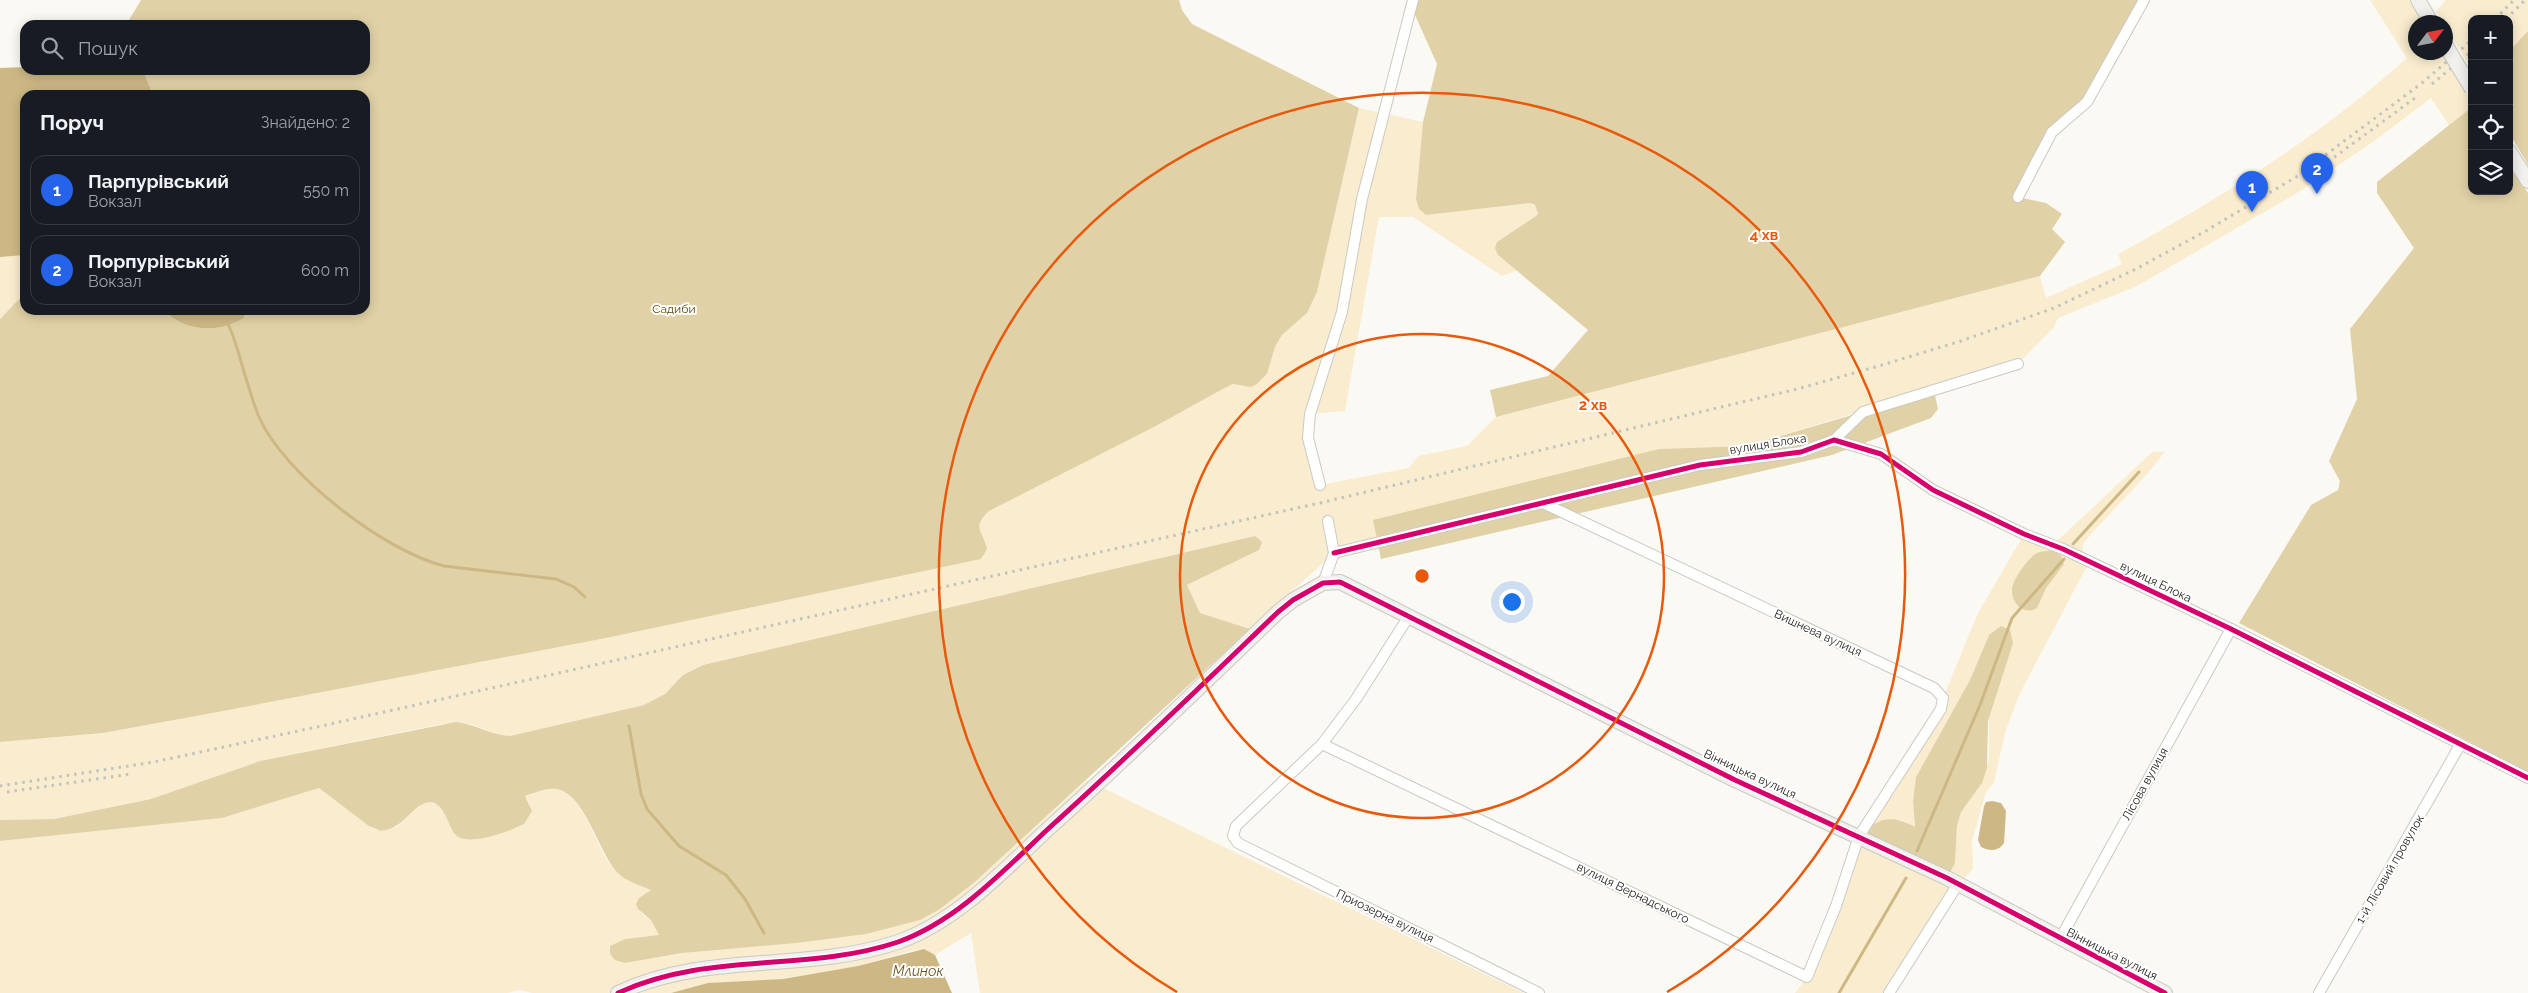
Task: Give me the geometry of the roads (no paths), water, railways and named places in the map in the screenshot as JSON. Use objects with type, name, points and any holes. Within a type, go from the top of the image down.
[{"type":"street","points":[[1320,485],[1308,438],[1310,414],[1342,312],[1362,199],[1413,0]]},
{"type":"street","points":[[2018,197],[2052,132],[2088,102],[2144,0]]},
{"type":"street","points":[[2418,0],[2427,15]]},
{"type":"street","points":[[2453,58],[2468,82]]},
{"type":"street","points":[[2513,157],[2528,181]]},
{"type":"street","points":[[1834,440],[1863,412],[2018,364]]},
{"type":"street","name":"вулиця Блока","points":[[1334,553],[1700,465],[1801,452],[1834,440],[1881,454],[1934,490],[2024,534],[2063,549],[2231,629],[2460,746],[2528,778]]},
{"type":"street","name":"Вишнева вулиця","points":[[1543,503],[1934,688],[1943,698],[1941,709],[1860,836]]},
{"type":"street","points":[[618,993],[657,978],[692,969],[811,959],[872,950],[901,941],[930,927],[990,882],[1101,781],[1278,612],[1293,600],[1323,583],[1334,553],[1328,521]]},
{"type":"street","name":"Вінницька вулиця","points":[[1323,583],[1340,582],[1735,780],[1860,836],[1958,884],[2165,993]]},
{"type":"street","points":[[1322,744],[1356,699],[1409,616]]},
{"type":"street","name":"Лісова вулиця","points":[[2060,938],[2231,629]]},
{"type":"street","name":"вулиця Вернадського","points":[[1322,744],[1807,977],[1836,906],[1860,836]]},
{"type":"street","name":"Приозерна вулиця","points":[[1322,744],[1236,826],[1234,836],[1238,843],[1539,993]]},
{"type":"street","name":"1-й Лісовий провулок","points":[[2319,993],[2460,746]]},
{"type":"street","points":[[1889,993],[1958,884]]},
{"type":"water","points":[[20,67],[20,75],[145,75],[151,90],[20,90],[20,255],[0,257],[0,68]]},
{"type":"water","points":[[169,315],[244,315],[244,318],[234,323],[213,328],[192,326]]},
{"type":"water","points":[[1986,802],[2001,803],[2006,811],[2004,843],[1994,850],[1981,847],[1978,840],[1984,806]]},
{"type":"water","name":"Млинок","points":[[924,949],[935,955],[952,993],[671,993],[708,983],[783,979],[858,966]]},
{"type":"waterway","points":[[227,323],[233,335],[259,417],[272,439],[290,462],[338,507],[393,544],[420,558],[444,566],[556,579],[574,587],[585,597]]},
{"type":"waterway","points":[[2073,544],[2139,472]]},
{"type":"waterway","points":[[1917,851],[1980,705],[2012,618],[2064,559]]},
{"type":"waterway","points":[[629,726],[641,794],[647,809],[679,846],[726,875],[745,899],[764,933]]},
{"type":"waterway","points":[[1839,993],[1906,878]]},
{"type":"railway","points":[[2499,15],[2514,0]]},
{"type":"railway","points":[[2510,15],[2525,0]]},
{"type":"railway","points":[[0,786],[154,762],[1324,502],[1801,388],[1882,365],[1961,341],[2054,308],[2136,269],[2204,232],[2296,177],[2422,83],[2468,43]]},
{"type":"railway","points":[[2432,84],[2468,54]]},
{"type":"railway","points":[[2310,175],[2415,98]]},
{"type":"railway","points":[[7,792],[131,774]]},
{"type":"place","name":"Порпурівський","points":[[2317,194]]},
{"type":"place","name":"Парпурівський","points":[[2252,212]]},
{"type":"park label","name":"Садиби","points":[[674,309]]}]
